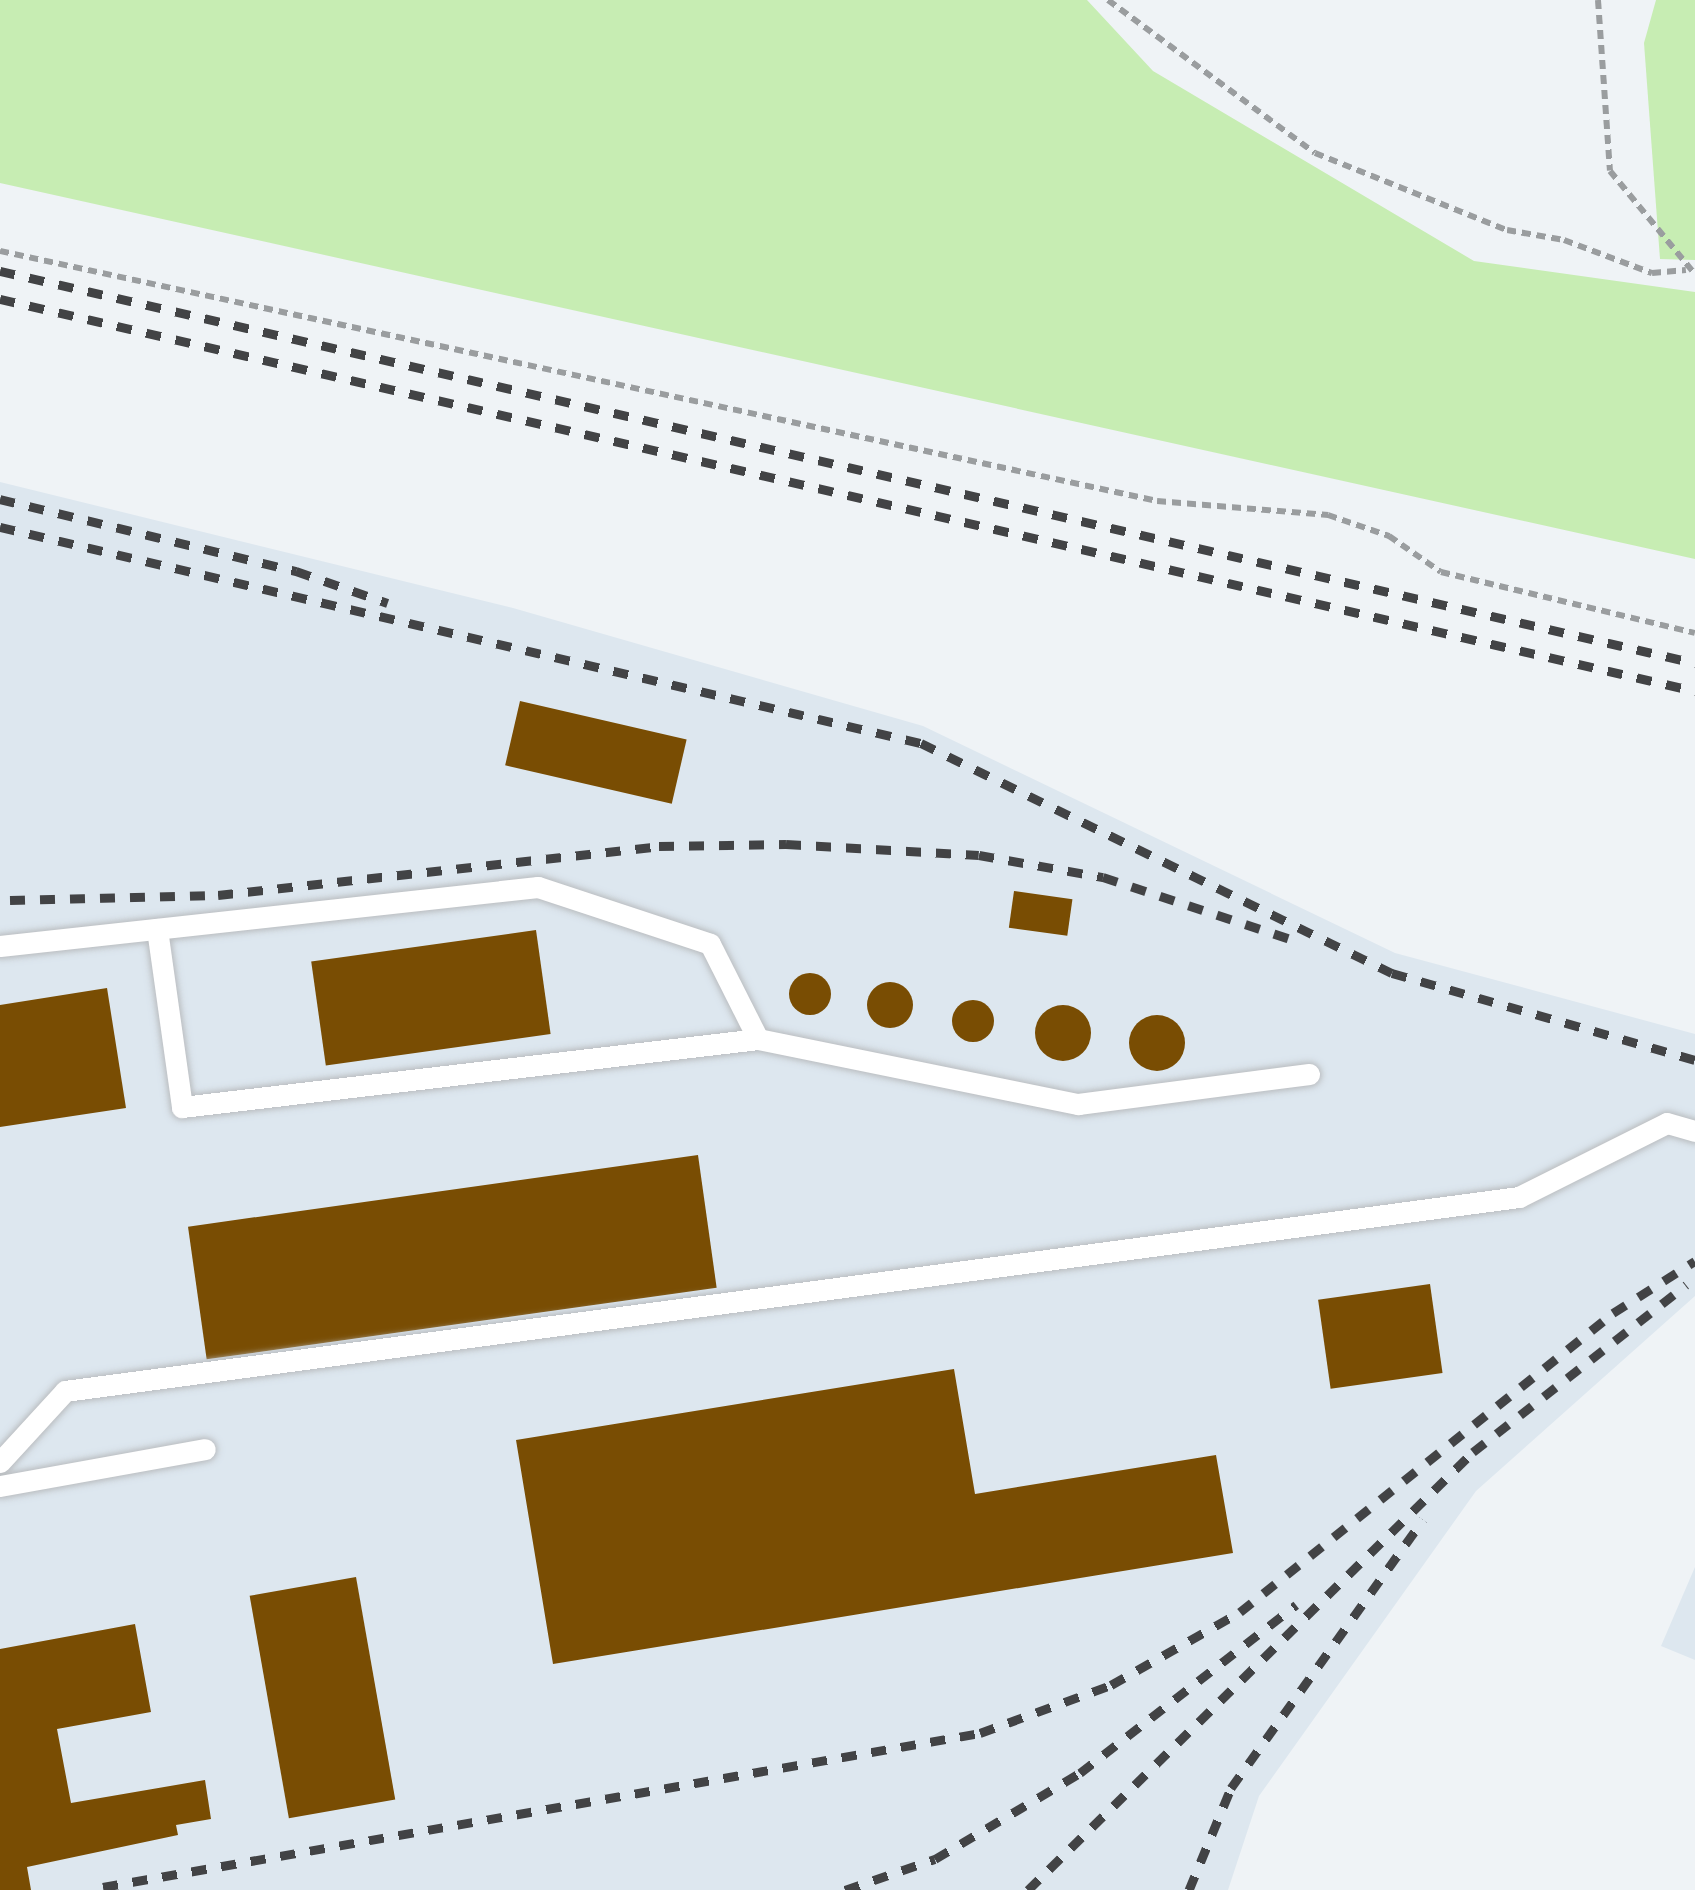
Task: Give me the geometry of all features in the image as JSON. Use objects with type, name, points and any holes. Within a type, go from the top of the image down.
[{"type":"lane","points":[[0,946],[538,887],[710,944],[758,1039]]},
{"type":"lane","points":[[157,929],[182,1107],[758,1039],[1078,1104],[1310,1074]]},
{"type":"lane","points":[[0,1462],[65,1391],[1519,1197],[1666,1123],[1695,1131]]},
{"type":"lane","points":[[0,1486],[205,1449]]},
{"type":"path","points":[[1108,0],[1315,153],[1507,230],[1564,240],[1652,273],[1686,270]]},
{"type":"path","points":[[1598,0],[1610,171],[1686,270],[1695,274]]},
{"type":"path","points":[[0,251],[1157,501],[1328,514],[1389,536],[1441,572],[1695,633]]},
{"type":"shaded area","points":[[0,482],[513,608],[923,726],[1395,953],[1695,1034],[1695,1296],[1476,1491],[1259,1796],[1228,1890],[0,1890]]},
{"type":"shaded area","points":[[1695,1567],[1695,1660],[1661,1646]]},
{"type":"green space","points":[[0,0],[1087,0],[1153,71],[1474,261],[1695,292],[1695,559],[0,183]]},
{"type":"green space","points":[[1656,0],[1695,0],[1695,260],[1660,259],[1644,43]]},
{"type":"building","points":[[520,701],[687,739],[672,804],[505,765]]},
{"type":"building","points":[[1014,891],[1072,899],[1067,936],[1009,928]]},
{"type":"building","points":[[536,930],[551,1034],[326,1066],[311,962]]},
{"type":"building","points":[[810,973],[825,979],[831,994],[825,1009],[810,1015],[795,1009],[789,994],[795,979]]},
{"type":"building","points":[[890,982],[906,989],[913,1005],[906,1021],[890,1028],[874,1021],[867,1005],[874,989]]},
{"type":"building","points":[[107,988],[126,1108],[0,1127],[0,1005]]},
{"type":"building","points":[[973,1000],[988,1006],[994,1021],[988,1036],[973,1042],[958,1036],[952,1021],[958,1006]]},
{"type":"building","points":[[1063,1005],[1083,1013],[1091,1033],[1083,1053],[1063,1061],[1043,1053],[1035,1033],[1043,1013]]},
{"type":"building","points":[[1157,1015],[1177,1023],[1185,1043],[1177,1063],[1157,1071],[1137,1063],[1129,1043],[1137,1023]]},
{"type":"building","points":[[698,1155],[717,1288],[207,1359],[188,1227]]},
{"type":"building","points":[[1430,1284],[1443,1373],[1331,1389],[1318,1300]]},
{"type":"building","points":[[954,1369],[975,1494],[1216,1455],[1233,1553],[553,1664],[516,1440]]},
{"type":"building","points":[[356,1577],[395,1800],[289,1818],[250,1596]]},
{"type":"building","points":[[135,1624],[151,1712],[57,1729],[71,1803],[205,1780],[211,1819],[176,1825],[178,1835],[27,1867],[31,1890],[0,1890],[0,1649]]},
{"type":"railway","points":[[0,271],[1695,663]]},
{"type":"railway","points":[[0,299],[1695,691]]},
{"type":"railway","points":[[0,499],[296,571],[388,603]]},
{"type":"railway","points":[[0,527],[921,743],[1392,973],[1695,1060]]},
{"type":"railway","points":[[10,900],[218,895],[659,846],[786,844],[979,855],[1103,877],[1290,939]]},
{"type":"railway","points":[[103,1887],[980,1733],[1111,1685],[1240,1612],[1613,1313],[1695,1261]]},
{"type":"railway","points":[[1028,1890],[1473,1452],[1686,1285]]},
{"type":"railway","points":[[1189,1890],[1231,1788],[1423,1520]]},
{"type":"railway","points":[[845,1890],[935,1859],[1080,1773],[1296,1605]]}]
